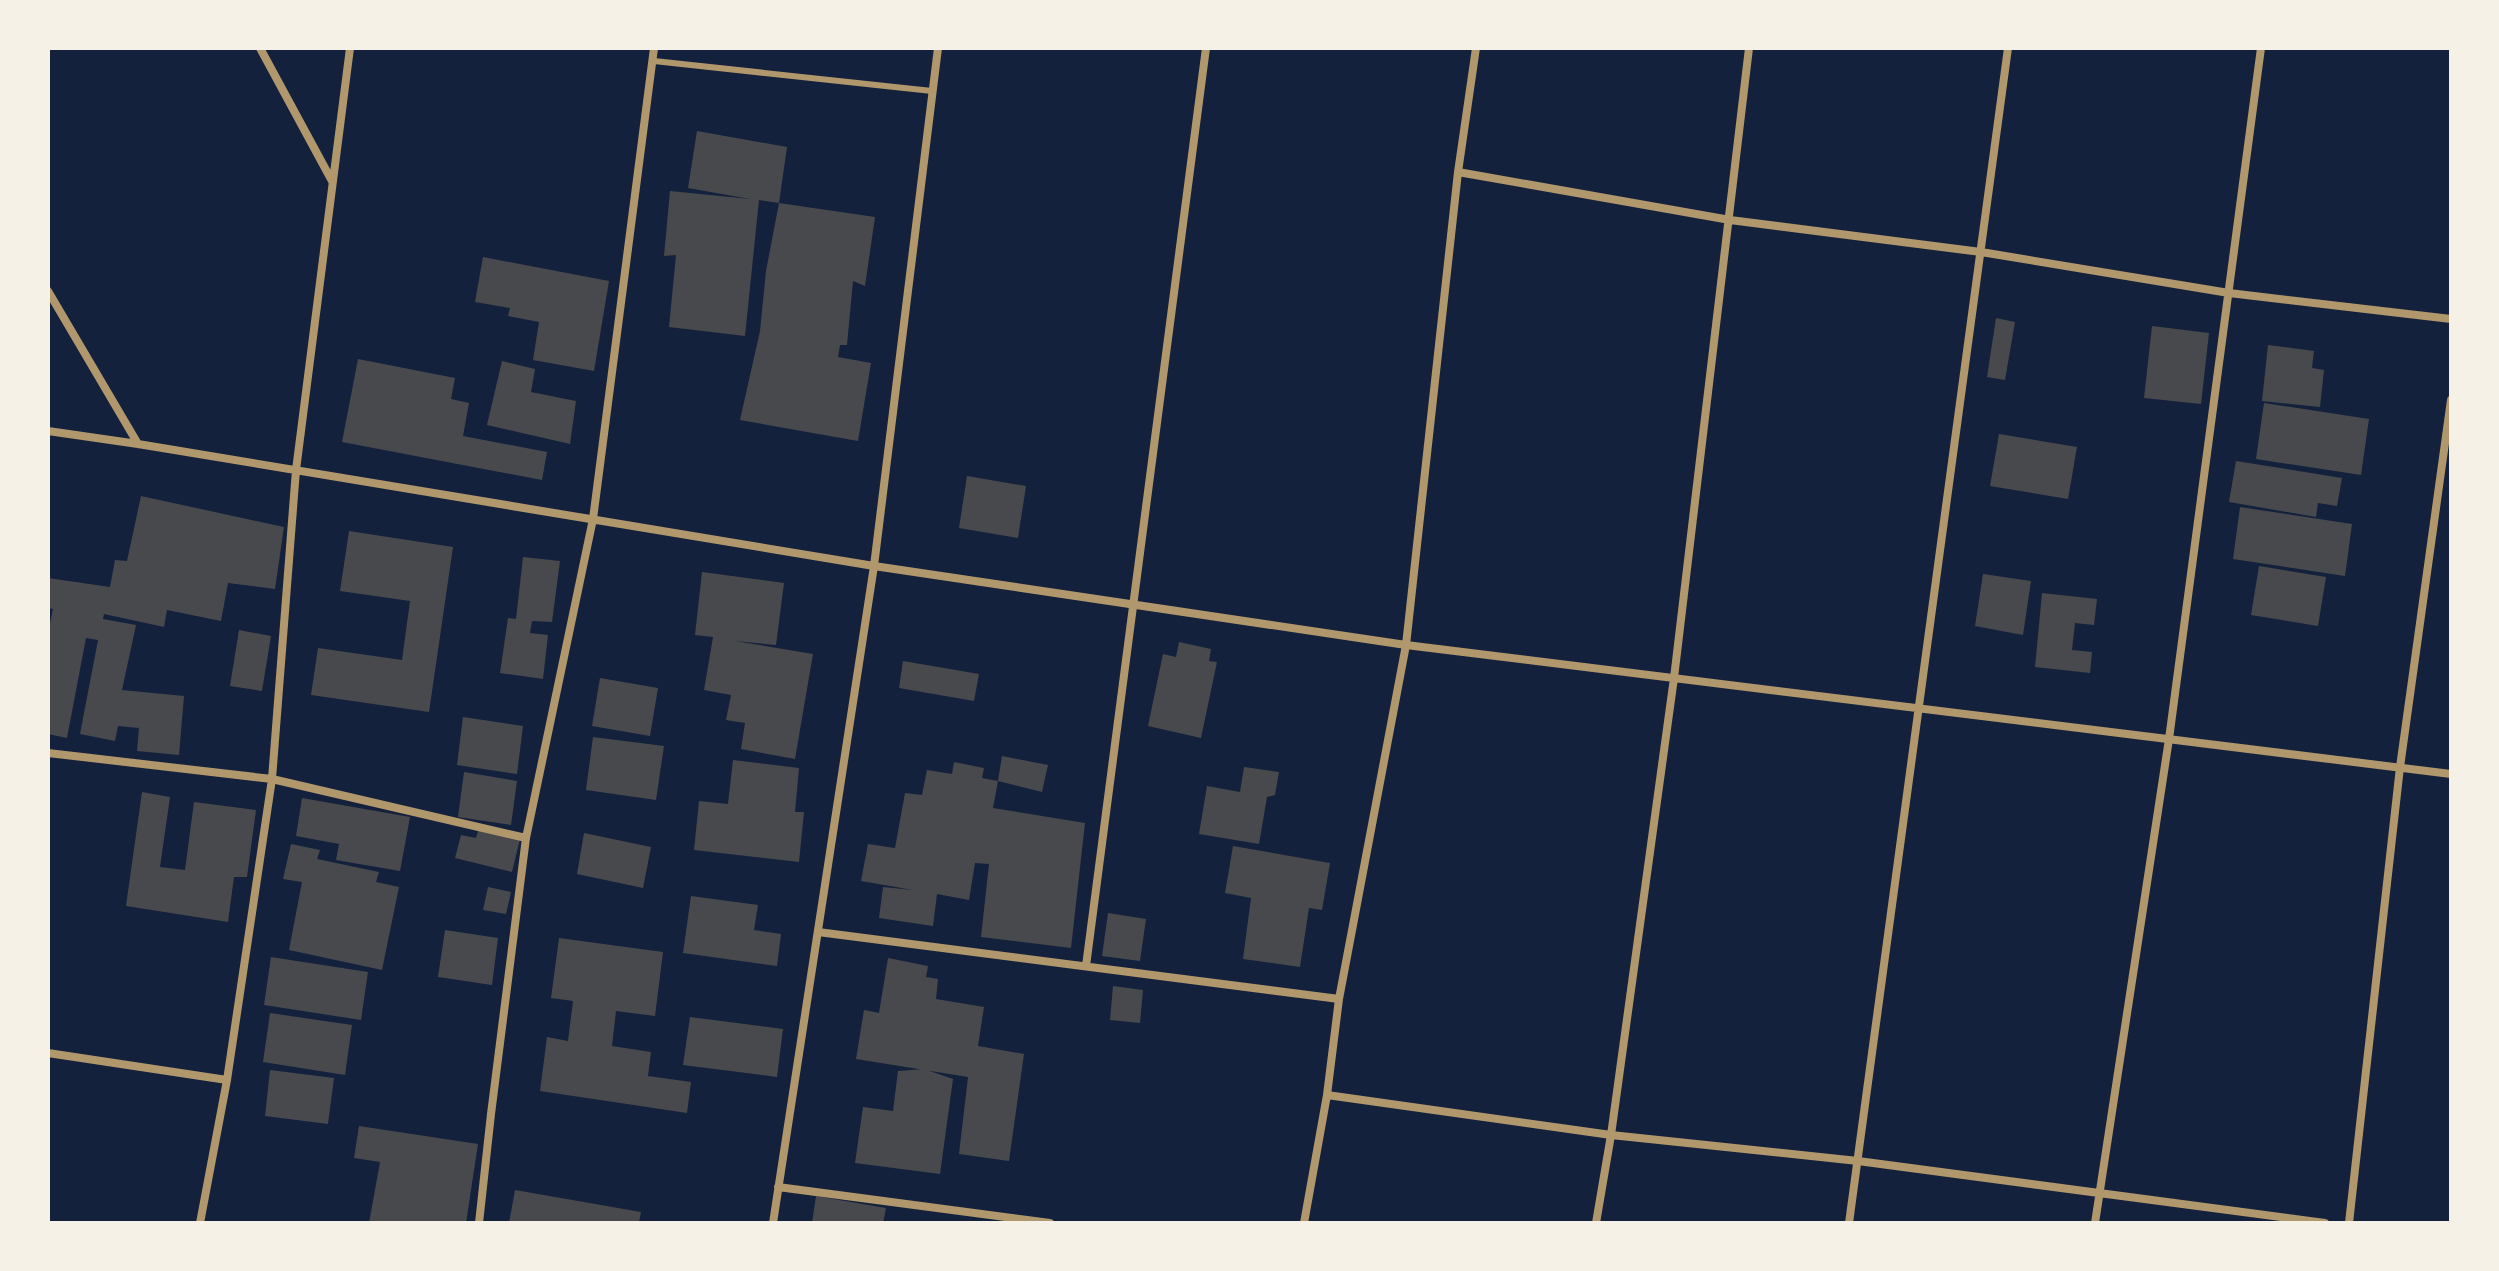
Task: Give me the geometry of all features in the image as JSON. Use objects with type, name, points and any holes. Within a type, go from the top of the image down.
[{"type":"street","points":[[260,48],[332,182]]},
{"type":"street","points":[[200,1223],[227,1080],[272,779],[296,470],[350,48]]},
{"type":"street","points":[[479,1223],[526,838],[593,519],[654,48]]},
{"type":"street","points":[[773,1223],[874,566],[938,48]]},
{"type":"street","points":[[1086,966],[1206,48]]},
{"type":"street","points":[[1304,1223],[1327,1095],[1339,999],[1406,645],[1458,172],[1476,48]]},
{"type":"street","points":[[1596,1223],[1674,678],[1749,48]]},
{"type":"street","points":[[1849,1223],[2008,48]]},
{"type":"street","points":[[2095,1223],[2169,739],[2261,48]]},
{"type":"street","points":[[1458,172],[1730,220],[1981,252],[2229,293],[2451,319]]},
{"type":"street","points":[[48,291],[138,444]]},
{"type":"street","points":[[2349,1223],[2400,767],[2451,400]]},
{"type":"street","points":[[48,431],[874,566],[1406,645],[2451,774]]},
{"type":"street","points":[[48,753],[272,779],[526,838]]},
{"type":"street","points":[[818,932],[1339,999]]},
{"type":"street","points":[[48,1053],[227,1080]]},
{"type":"street","points":[[1327,1095],[1611,1135],[1858,1161],[2325,1223]]},
{"type":"street","points":[[778,1187],[1050,1223]]},
{"type":"lane","points":[[654,61],[932,91]]},
{"type":"building","points":[[697,131],[787,147],[779,203],[759,200],[745,336],[669,327],[676,255],[664,256],[670,191],[750,199],[688,188]]},
{"type":"building","points":[[779,203],[875,217],[865,286],[853,281],[847,345],[840,345],[838,357],[871,363],[858,441],[740,420],[760,331],[766,271]]},
{"type":"building","points":[[483,257],[609,281],[594,371],[533,360],[539,322],[508,316],[510,308],[475,302]]},
{"type":"building","points":[[1996,318],[2015,322],[2005,380],[1987,377]]},
{"type":"building","points":[[2152,326],[2209,333],[2201,404],[2144,398]]},
{"type":"building","points":[[2268,345],[2314,351],[2312,368],[2324,370],[2320,407],[2262,401]]},
{"type":"building","points":[[358,359],[455,378],[451,399],[469,403],[463,436],[547,452],[542,480],[342,442]]},
{"type":"building","points":[[502,361],[535,369],[531,392],[576,401],[570,444],[487,425]]},
{"type":"building","points":[[2264,403],[2369,419],[2361,475],[2256,459]]},
{"type":"building","points":[[1999,434],[2077,447],[2068,499],[1990,486]]},
{"type":"building","points":[[2236,461],[2342,478],[2337,506],[2318,503],[2316,517],[2229,502]]},
{"type":"building","points":[[967,476],[1026,486],[1018,538],[959,528]]},
{"type":"building","points":[[141,496],[284,527],[275,589],[228,583],[221,621],[167,610],[164,627],[104,614],[103,619],[136,625],[122,690],[184,696],[179,755],[137,751],[139,728],[118,726],[115,741],[80,734],[98,640],[86,638],[67,738],[48,734],[48,633],[53,609],[48,608],[48,578],[110,587],[115,560],[127,561]]},
{"type":"building","points":[[2240,507],[2352,524],[2345,576],[2233,559]]},
{"type":"building","points":[[349,531],[453,547],[429,712],[311,695],[318,648],[402,660],[410,601],[340,591]]},
{"type":"building","points":[[523,557],[560,561],[552,622],[532,621],[530,633],[548,635],[543,679],[500,673],[508,618],[516,619]]},
{"type":"building","points":[[2259,566],[2326,577],[2318,626],[2251,615]]},
{"type":"building","points":[[702,572],[784,583],[776,645],[735,641],[813,654],[795,759],[741,749],[745,723],[726,720],[731,695],[704,690],[713,637],[695,635]]},
{"type":"building","points":[[1983,574],[2031,581],[2023,635],[1975,626]]},
{"type":"building","points":[[2042,593],[2097,599],[2094,625],[2075,623],[2072,650],[2092,652],[2090,673],[2035,667]]},
{"type":"building","points":[[239,630],[271,636],[262,691],[230,686]]},
{"type":"building","points":[[1179,642],[1211,649],[1209,661],[1217,662],[1201,738],[1148,726],[1163,654],[1176,657]]},
{"type":"building","points":[[903,661],[979,674],[974,701],[899,688]]},
{"type":"building","points":[[600,678],[658,688],[650,736],[592,726]]},
{"type":"building","points":[[463,717],[523,726],[517,774],[457,765]]},
{"type":"building","points":[[593,737],[664,746],[656,800],[586,790]]},
{"type":"building","points":[[1002,756],[1048,765],[1042,792],[998,781]]},
{"type":"building","points":[[733,760],[799,768],[795,812],[804,812],[799,862],[694,850],[699,801],[728,804]]},
{"type":"building","points":[[954,762],[984,768],[982,778],[998,781],[993,808],[1085,823],[1071,948],[981,937],[989,864],[975,863],[969,900],[937,894],[933,926],[879,918],[883,887],[913,890],[861,881],[868,844],[895,848],[905,793],[922,795],[927,770],[952,774]]},
{"type":"building","points":[[1244,767],[1279,772],[1275,795],[1267,797],[1259,844],[1199,834],[1207,786],[1240,792]]},
{"type":"building","points":[[464,772],[517,781],[511,825],[458,817]]},
{"type":"building","points":[[142,792],[170,797],[160,867],[185,870],[194,802],[256,810],[247,877],[234,877],[228,922],[126,906]]},
{"type":"building","points":[[302,798],[410,817],[400,871],[336,860],[339,844],[296,836]]},
{"type":"building","points":[[479,828],[520,839],[512,872],[455,858],[461,835],[476,838]]},
{"type":"building","points":[[584,833],[651,847],[643,888],[577,874]]},
{"type":"building","points":[[291,844],[320,850],[317,859],[379,872],[376,882],[399,887],[382,970],[289,950],[302,882],[283,879]]},
{"type":"building","points":[[1233,846],[1330,863],[1322,910],[1309,908],[1300,967],[1243,959],[1251,898],[1225,893]]},
{"type":"building","points":[[488,887],[511,892],[506,914],[483,910]]},
{"type":"building","points":[[691,896],[758,905],[754,930],[781,934],[777,966],[683,953]]},
{"type":"building","points":[[1108,913],[1146,919],[1140,961],[1102,956]]},
{"type":"building","points":[[445,930],[498,938],[492,985],[438,977]]},
{"type":"building","points":[[559,938],[663,952],[655,1016],[616,1011],[612,1046],[651,1052],[648,1076],[691,1082],[687,1113],[540,1091],[547,1037],[568,1041],[573,1001],[551,998]]},
{"type":"building","points":[[271,957],[368,972],[361,1020],[264,1005]]},
{"type":"building","points":[[888,958],[928,966],[926,977],[938,979],[936,999],[984,1007],[978,1046],[1024,1054],[1009,1161],[959,1154],[968,1077],[856,1059],[864,1010],[879,1013]]},
{"type":"building","points":[[1113,986],[1143,990],[1140,1023],[1110,1020]]},
{"type":"building","points":[[270,1013],[352,1025],[345,1075],[263,1062]]},
{"type":"building","points":[[690,1017],[783,1029],[777,1077],[683,1065]]},
{"type":"building","points":[[924,1069],[953,1079],[940,1174],[855,1163],[863,1107],[893,1111],[898,1071]]},
{"type":"building","points":[[270,1070],[334,1078],[328,1124],[265,1116]]},
{"type":"building","points":[[359,1126],[478,1144],[466,1223],[369,1223],[380,1162],[354,1158]]},
{"type":"building","points":[[515,1190],[641,1212],[639,1223],[509,1223]]},
{"type":"building","points":[[816,1196],[886,1208],[883,1223],[812,1223]]}]
